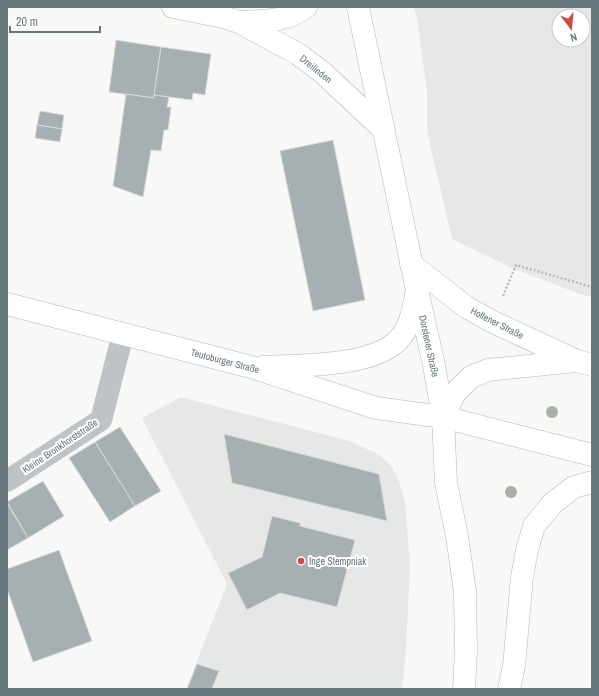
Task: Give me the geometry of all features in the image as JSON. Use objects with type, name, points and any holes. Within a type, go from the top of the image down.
[{"type":"main road","name":"Dreilinden","points":[[173,7],[224,17],[239,22],[309,62],[322,72],[384,130]]},
{"type":"main road","name":"Dreilinden","points":[[239,22],[288,17],[306,7]]},
{"type":"main road","name":"Dorstener Straße","points":[[358,7],[411,264],[434,365],[443,417],[446,483],[457,536],[465,592],[466,651],[464,689]]},
{"type":"main road","name":"Holtener Straße","points":[[411,264],[466,307],[493,322],[585,363]]},
{"type":"main road","points":[[251,367],[341,362],[372,356],[398,342],[410,322],[417,290]]},
{"type":"main road","name":"Teutoburger Straße","points":[[7,304],[251,367],[376,408],[443,417]]},
{"type":"main road","points":[[585,363],[488,370],[471,377],[455,393],[443,417],[592,454]]},
{"type":"main road","points":[[509,689],[514,666],[522,577],[527,550],[534,526],[553,503],[574,487],[592,482]]},
{"type":"street","name":"Kleine Bronkhorststraße","points":[[7,481],[101,420],[123,334]]},
{"type":"path","points":[[493,322],[516,265],[592,287]]},
{"type":"shaded area","points":[[414,7],[592,7],[592,297],[580,294],[510,267],[452,239],[427,131],[427,92]]},
{"type":"shaded area","points":[[181,397],[349,441],[378,454],[392,467],[399,481],[405,502],[410,565],[406,650],[402,689],[186,689],[227,584],[142,418]]},
{"type":"building","points":[[116,40],[161,47],[154,98],[109,92]]},
{"type":"building","points":[[161,47],[211,54],[205,95],[193,93],[192,100],[154,95]]},
{"type":"building","points":[[126,94],[154,98],[154,95],[169,97],[167,107],[171,107],[168,130],[164,130],[161,151],[151,150],[143,197],[113,186]]},
{"type":"building","points":[[40,111],[64,115],[62,129],[37,125]]},
{"type":"building","points":[[37,125],[62,129],[60,142],[35,138]]},
{"type":"building","points":[[333,140],[365,300],[313,311],[280,151]]},
{"type":"building","points":[[120,427],[161,491],[135,506],[95,442]]},
{"type":"building","points":[[224,434],[379,474],[387,521],[232,483]]},
{"type":"building","points":[[95,442],[135,506],[110,522],[69,458]]},
{"type":"building","points":[[43,481],[64,516],[28,538],[7,502]]},
{"type":"building","points":[[7,503],[28,538],[7,550]]},
{"type":"building","name":"Inge Stempniak","points":[[272,516],[300,523],[300,526],[355,540],[337,607],[280,593],[247,610],[228,573],[262,557]]},
{"type":"building","points":[[59,550],[92,641],[33,662],[7,589],[7,569]]},
{"type":"building","points":[[197,664],[219,671],[212,689],[187,689]]},
{"type":"place","name":"Inge Stempniak","points":[[301,561]]}]
